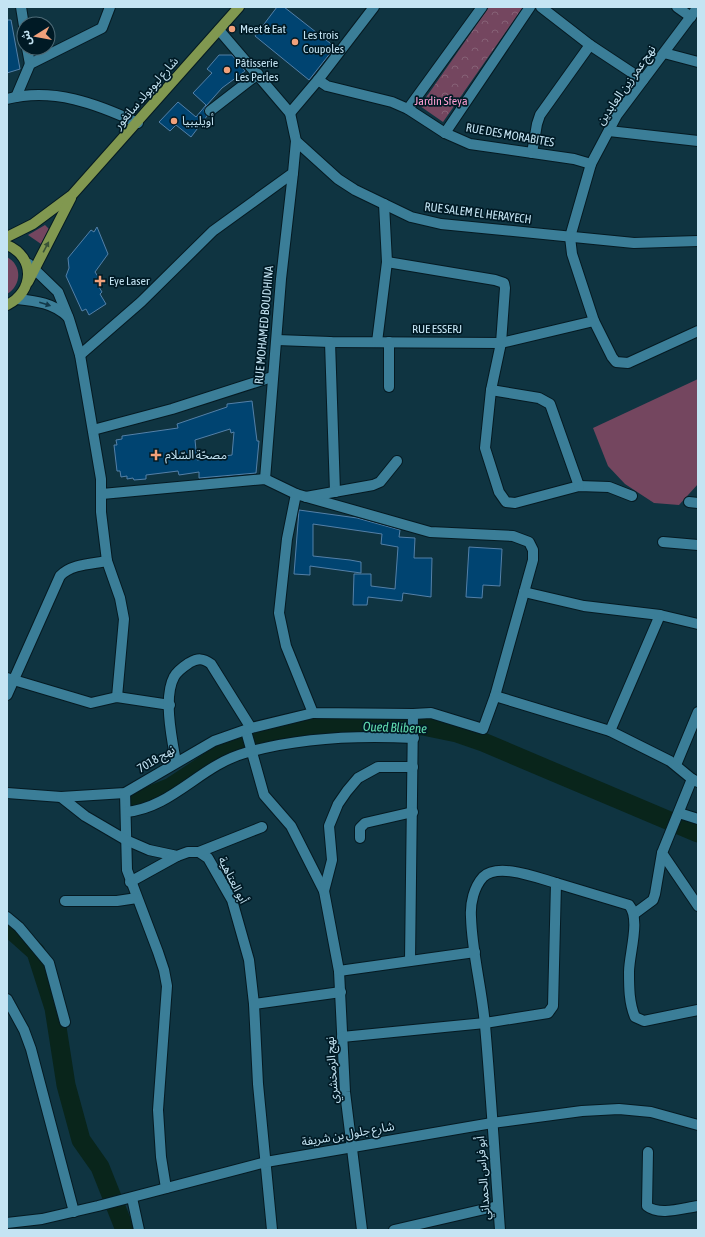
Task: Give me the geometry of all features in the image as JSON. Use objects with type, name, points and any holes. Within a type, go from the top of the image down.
[{"type":"main road","name":"شارع ليوبولد سانغور","points":[[7,238],[33,224],[72,195],[138,123],[239,7]]},
{"type":"main road","name":"شارع ليوبولد سانغور","points":[[11,303],[24,290],[72,195]]},
{"type":"main road","points":[[7,238],[23,258],[28,273],[28,282]]},
{"type":"street","points":[[12,98],[30,64],[102,28],[110,7]]},
{"type":"street","points":[[290,113],[318,80],[374,7]]},
{"type":"street","points":[[408,109],[482,7]]},
{"type":"street","points":[[445,133],[530,7]]},
{"type":"street","points":[[541,7],[590,45],[643,80]]},
{"type":"street","points":[[677,7],[691,17]]},
{"type":"street","name":"نهج عمر زين العابدين","points":[[698,7],[617,115],[591,164],[570,237],[572,254],[594,321],[616,362],[628,363],[698,331]]},
{"type":"street","points":[[219,30],[290,113],[296,141]]},
{"type":"street","points":[[532,152],[536,124],[540,115],[590,45]]},
{"type":"street","points":[[664,53],[698,62]]},
{"type":"street","points":[[28,56],[30,64]]},
{"type":"street","points":[[210,111],[258,74]]},
{"type":"street","name":"RUE DES MORABITES","points":[[318,80],[327,86],[392,102],[408,109],[445,133],[470,144],[532,152],[574,159],[591,164]]},
{"type":"street","points":[[12,98],[56,96],[78,99],[109,109],[138,123]]},
{"type":"street","points":[[609,131],[698,141]]},
{"type":"street","name":"RUE MOHAMED BOUDHINA","points":[[265,480],[272,377],[277,340],[283,258],[296,141]]},
{"type":"street","name":"RUE SALEM EL HERAYECH","points":[[296,141],[338,179],[355,190],[411,217],[427,221],[634,243],[696,242]]},
{"type":"street","points":[[80,355],[142,302],[213,231],[293,173]]},
{"type":"street","points":[[377,342],[387,262],[384,204]]},
{"type":"street","points":[[696,242],[698,252]]},
{"type":"street","points":[[23,258],[58,292],[69,319],[80,355],[102,494],[101,512],[108,561],[120,598],[124,619],[117,697]]},
{"type":"street","points":[[387,262],[500,281],[504,283],[505,288],[501,343],[491,390],[485,448],[502,498],[506,502],[516,503],[579,486],[609,488],[632,496]]},
{"type":"street","points":[[11,303],[47,304],[60,309],[69,319]]},
{"type":"street","name":"RUE ESSERJ","points":[[277,340],[330,342],[501,343],[594,321]]},
{"type":"street","points":[[330,342],[335,492]]},
{"type":"street","points":[[389,342],[389,387]]},
{"type":"street","points":[[93,430],[172,409],[272,377]]},
{"type":"street","points":[[491,390],[539,398],[550,404],[579,486]]},
{"type":"street","points":[[300,496],[335,492],[373,485],[380,482],[397,462]]},
{"type":"street","points":[[102,494],[265,480],[300,496],[430,532],[512,536],[522,538],[529,542],[533,550],[533,560],[495,696],[610,731],[676,765],[695,780],[662,853],[656,894],[653,900],[634,914]]},
{"type":"street","points":[[300,496],[287,539],[279,613],[286,646],[313,713]]},
{"type":"street","points":[[663,542],[698,545]]},
{"type":"street","points":[[7,695],[10,679],[60,576],[65,570],[73,567],[108,561]]},
{"type":"street","points":[[524,592],[584,606],[660,615],[698,624]]},
{"type":"street","points":[[610,731],[660,615]]},
{"type":"street","points":[[176,762],[170,705],[170,690],[173,677],[181,668],[196,659],[206,660],[211,664],[248,731],[251,750],[264,795],[290,826],[324,890],[339,970],[475,952]]},
{"type":"street","points":[[10,679],[92,703],[117,697],[170,705]]},
{"type":"street","name":"نهج 7018","points":[[7,793],[61,797],[125,793],[214,741],[313,713],[413,715],[431,713],[482,729],[495,696]]},
{"type":"street","points":[[676,765],[698,712]]},
{"type":"street","points":[[410,961],[414,734],[413,715]]},
{"type":"street","points":[[126,812],[137,811],[169,798],[211,769],[251,750],[298,741],[367,735],[414,734]]},
{"type":"street","points":[[324,890],[332,860],[329,826],[338,804],[347,791],[358,778],[378,767],[413,767]]},
{"type":"street","points":[[125,793],[127,870],[130,882],[160,958],[167,986],[158,1110],[160,1143],[166,1188]]},
{"type":"street","points":[[61,797],[85,816],[126,840],[149,850],[177,856]]},
{"type":"street","points":[[360,838],[360,828],[365,823],[413,812]]},
{"type":"street","points":[[678,816],[698,819]]},
{"type":"street","points":[[130,882],[177,856],[188,852],[199,852],[262,827]]},
{"type":"street","name":"أبو العتاهية","points":[[199,852],[208,858],[232,900],[249,960],[254,1004],[258,1084],[272,1230]]},
{"type":"street","points":[[662,853],[698,906]]},
{"type":"street","name":"أبو فراس الحمداني","points":[[500,1230],[485,1023],[471,916],[472,903],[474,893],[484,876],[494,871],[508,871],[556,883]]},
{"type":"street","points":[[342,1037],[485,1023],[548,1014],[551,1010],[553,1000],[556,883],[629,906],[634,914],[629,971],[631,1007],[635,1017],[644,1021],[698,1010]]},
{"type":"street","points":[[64,901],[116,901],[136,898]]},
{"type":"street","points":[[7,917],[19,927],[50,963],[65,1022]]},
{"type":"street","name":"نهج الزمخشري","points":[[339,970],[345,1092],[362,1230]]},
{"type":"street","points":[[254,1004],[341,992]]},
{"type":"street","points":[[7,999],[24,1030],[31,1049],[74,1212]]},
{"type":"street","name":"شارع جلول بن شريفة","points":[[7,1223],[42,1219],[74,1212],[266,1162],[492,1123],[608,1109],[651,1112],[698,1125]]},
{"type":"street","points":[[648,1152],[647,1206],[652,1210],[660,1211],[698,1206]]},
{"type":"street","points":[[128,1199],[139,1230]]},
{"type":"street","points":[[394,1230],[498,1206]]},
{"type":"green space","name":"Jardin Sfeya","points":[[489,7],[523,7],[443,122],[420,106]]},
{"type":"green space","points":[[45,225],[49,229],[41,244],[28,235]]},
{"type":"green space","points":[[7,257],[12,261],[18,270],[18,280],[12,290],[7,294]]},
{"type":"green space","points":[[698,379],[698,484],[679,505],[654,503],[625,484],[608,466],[593,428]]},
{"type":"building","name":"Les trois Coupoles","points":[[277,7],[284,7],[335,47],[309,80],[255,36]]},
{"type":"building","points":[[7,20],[11,20],[16,47],[16,56],[18,56],[20,69],[7,73]]},
{"type":"building","points":[[219,55],[232,55],[245,71],[222,88],[206,106],[204,111],[207,116],[191,137],[176,125],[170,131],[159,122],[178,102],[196,117],[206,105],[193,93],[212,73],[207,69]]},
{"type":"building","points":[[97,227],[108,254],[95,272],[103,284],[99,287],[102,292],[100,294],[106,304],[89,315],[86,309],[82,311],[66,276],[69,268],[68,258],[91,230],[94,232]]},
{"type":"building","points":[[252,401],[257,441],[259,441],[256,473],[199,478],[199,472],[179,475],[178,471],[146,475],[146,479],[134,480],[133,478],[127,479],[127,476],[121,477],[120,471],[117,471],[114,445],[117,445],[116,440],[122,439],[122,436],[178,428],[177,424],[227,407],[227,404]],"holes":[[[230,429],[231,433],[234,432],[232,455],[197,460],[195,440]]]},
{"type":"building","points":[[299,510],[357,518],[400,530],[399,537],[415,538],[414,558],[432,558],[431,597],[403,593],[402,601],[368,597],[367,605],[353,605],[354,574],[371,574],[371,586],[395,589],[398,547],[381,544],[382,534],[313,524],[313,556],[361,562],[361,573],[310,566],[310,575],[294,574]]},
{"type":"building","points":[[469,547],[502,549],[500,586],[483,585],[482,598],[466,597]]},
{"type":"waterway","name":"Oued Blibene","points":[[136,801],[171,787],[219,755],[294,730],[325,726],[423,726],[457,733],[483,742],[698,833]]},
{"type":"waterway","points":[[7,926],[36,952],[54,1008],[66,1085],[81,1140],[100,1167],[125,1230]]},
{"type":"place","name":"Meet & Eat","points":[[232,29]]},
{"type":"place","name":"Les trois Coupoles","points":[[295,42]]},
{"type":"place","name":"Pâtisserie Les Perles","points":[[227,70]]},
{"type":"place","name":"أويليبيا","points":[[174,121]]},
{"type":"place","name":"Eye Laser","points":[[100,281]]},
{"type":"place","name":"مصحّة السّلام","points":[[156,455]]}]
